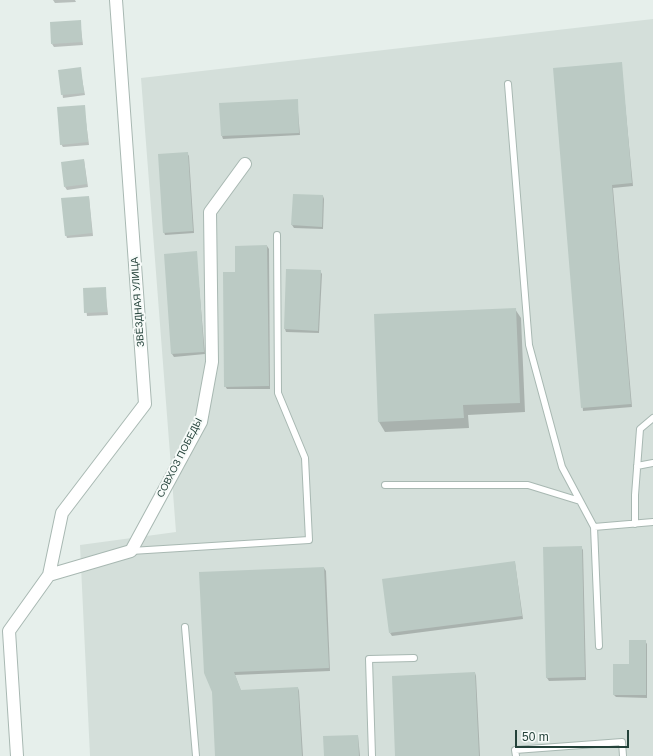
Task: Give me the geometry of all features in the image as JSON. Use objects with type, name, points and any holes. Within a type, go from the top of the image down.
[{"type":"street","name":"ЗВЁЗДНАЯ УЛИЦА","points":[[48,575],[62,513],[145,404],[116,0]]},
{"type":"street","name":"СОВХОЗ ПОБЕДЫ","points":[[131,551],[201,422],[212,362],[210,212],[245,164]]},
{"type":"street","points":[[17,756],[9,630],[48,575],[131,551]]},
{"type":"lane","points":[[508,84],[528,345],[562,467],[594,527],[600,646]]},
{"type":"lane","points":[[131,551],[309,540],[305,458],[278,393],[277,235]]},
{"type":"lane","points":[[635,524],[640,429],[653,418]]},
{"type":"lane","points":[[637,466],[653,463]]},
{"type":"lane","points":[[385,485],[528,485],[580,501]]},
{"type":"lane","points":[[594,527],[653,522]]},
{"type":"lane","points":[[185,627],[196,756]]},
{"type":"lane","points":[[372,756],[369,660],[414,658]]},
{"type":"lane","points":[[516,756],[515,750],[622,742],[623,756]]},
{"type":"shaded area","points":[[653,19],[653,756],[90,756],[80,545],[176,532],[141,78]]},
{"type":"building","points":[[81,20],[82,42],[51,44],[50,22]]},
{"type":"building","points":[[622,62],[632,183],[612,185],[631,404],[581,408],[553,68]]},
{"type":"building","points":[[81,67],[84,93],[61,95],[58,70]]},
{"type":"building","points":[[298,99],[299,133],[221,136],[219,103]]},
{"type":"building","points":[[85,105],[88,142],[60,145],[57,107]]},
{"type":"building","points":[[188,152],[193,231],[163,233],[158,154]]},
{"type":"building","points":[[84,159],[87,184],[64,187],[61,162]]},
{"type":"building","points":[[293,194],[323,195],[322,227],[291,225]]},
{"type":"building","points":[[89,196],[92,233],[65,236],[61,198]]},
{"type":"building","points":[[267,245],[269,386],[224,387],[223,272],[235,272],[235,246]]},
{"type":"building","points":[[197,251],[204,352],[171,354],[164,254]]},
{"type":"building","points":[[286,269],[321,270],[318,331],[284,329]]},
{"type":"building","points":[[106,287],[107,312],[84,313],[83,288]]},
{"type":"building","points":[[516,308],[520,403],[463,405],[464,418],[378,422],[374,314]]},
{"type":"building","points":[[582,546],[585,677],[546,678],[543,547]]},
{"type":"building","points":[[515,561],[522,616],[389,633],[382,579]]},
{"type":"building","points":[[324,567],[329,668],[234,672],[241,690],[298,687],[302,756],[215,756],[212,692],[204,673],[199,572]]},
{"type":"building","points":[[629,640],[646,640],[646,695],[613,695],[613,664],[629,664]]},
{"type":"building","points":[[475,672],[479,756],[395,756],[392,676]]},
{"type":"building","points":[[358,735],[359,756],[324,756],[323,736]]}]
